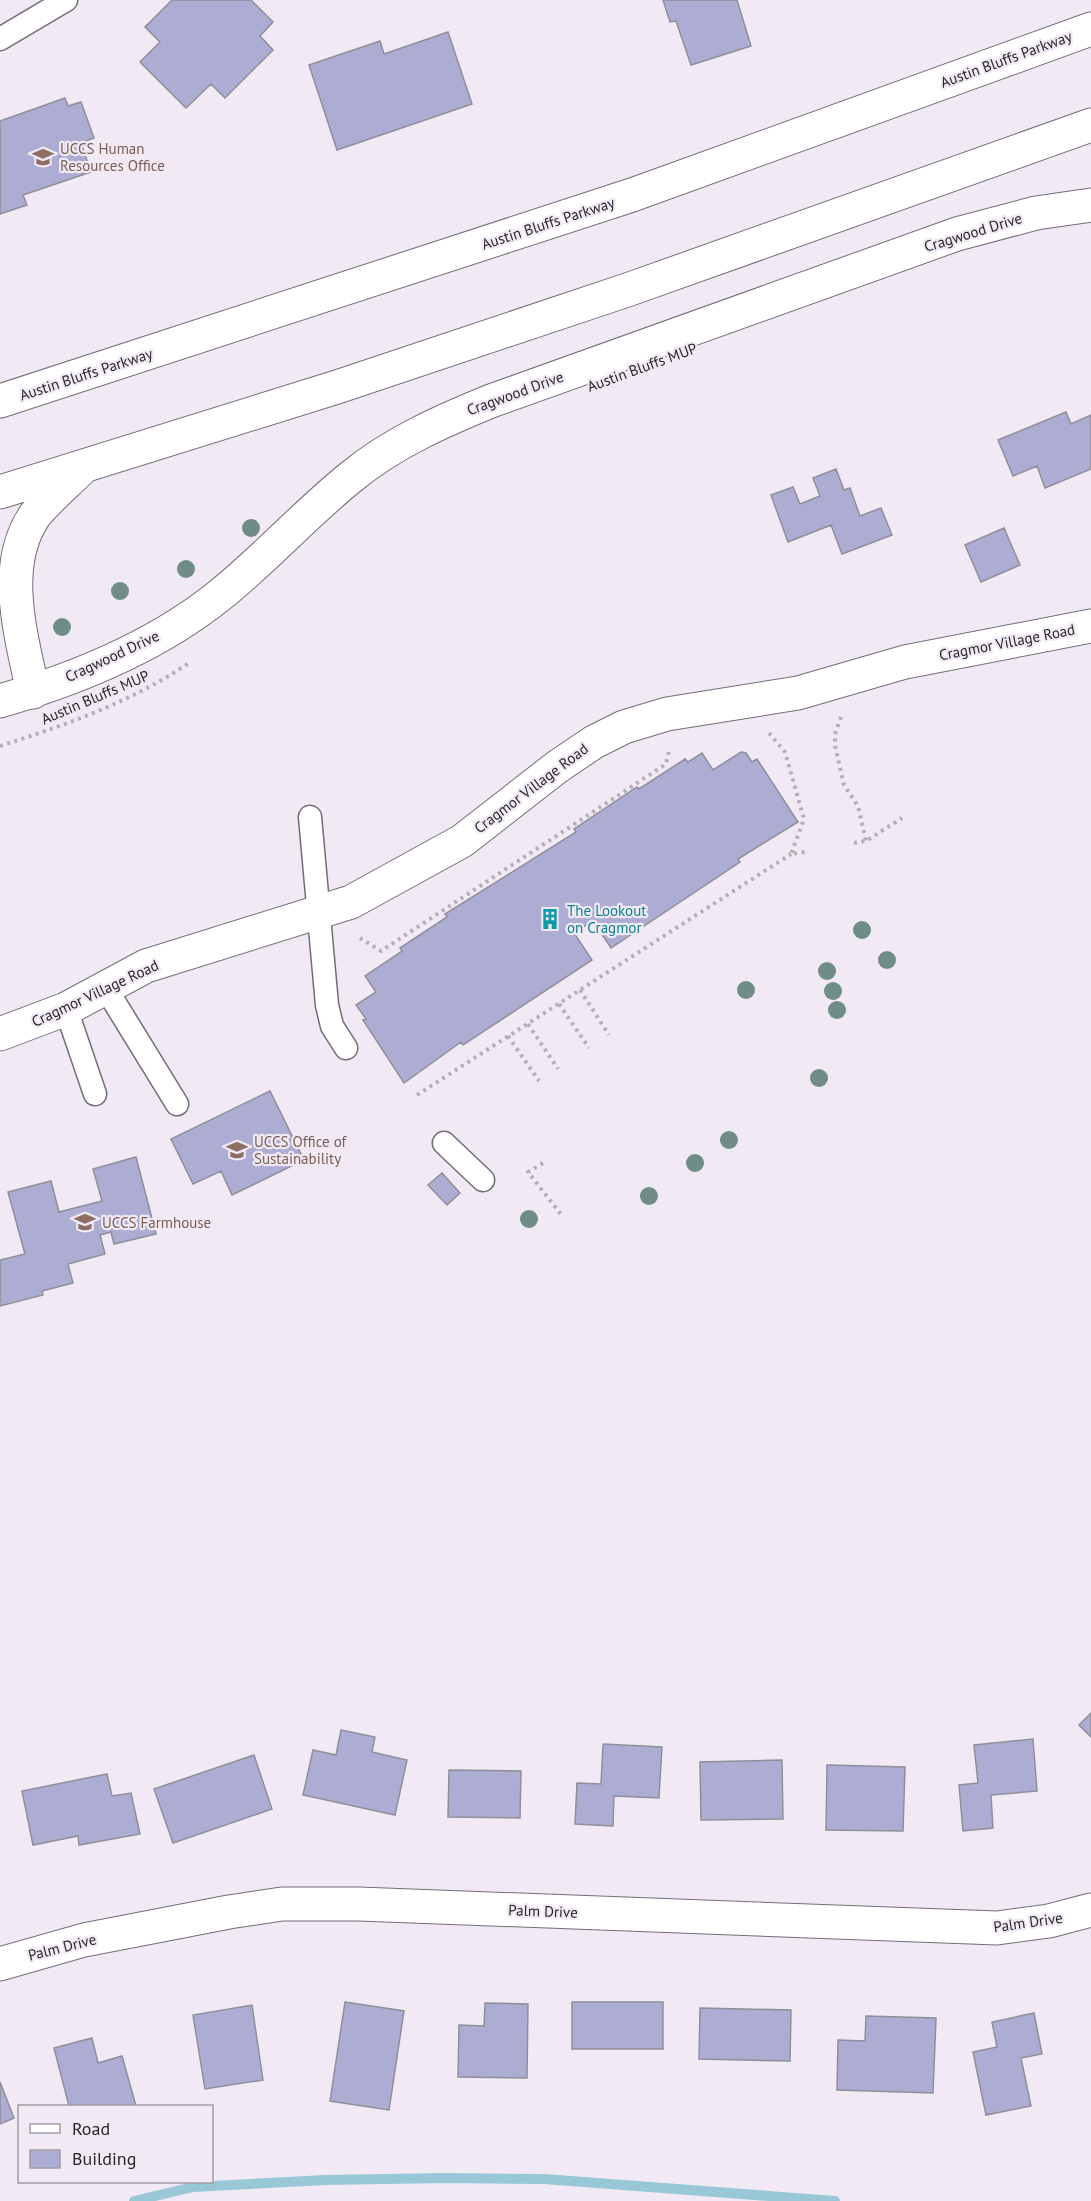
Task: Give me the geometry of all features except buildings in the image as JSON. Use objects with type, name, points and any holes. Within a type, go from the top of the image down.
[{"type":"street","name":"Austin Bluffs Parkway","points":[[0,402],[632,195],[1091,28]]},
{"type":"street","points":[[0,492],[337,387],[630,289],[1091,125]]},
{"type":"street","name":"Cragwood Drive","points":[[0,701],[33,692],[118,657],[189,617],[219,596],[352,476],[396,446],[441,422],[502,397],[957,234],[1036,213],[1091,205]]},
{"type":"street","points":[[33,692],[12,590],[13,559],[19,540],[35,515],[85,465]]},
{"type":"street","points":[[0,620],[33,692]]},
{"type":"street","name":"Cragmor Village Road","points":[[0,1034],[66,1009],[146,966],[351,902],[462,841],[557,767],[594,742],[624,727],[667,714],[798,693],[905,662],[1091,626]]},
{"type":"street","name":"Palm Drive","points":[[0,1964],[94,1938],[282,1904],[370,1904],[997,1928],[1049,1922],[1091,1910]]},
{"type":"lane","points":[[0,39],[66,0]]},
{"type":"lane","points":[[310,818],[327,1005],[332,1026],[346,1048]]},
{"type":"lane","points":[[105,987],[177,1104]]},
{"type":"lane","points":[[66,1009],[95,1094]]},
{"type":"lane","points":[[444,1143],[483,1180]]},
{"type":"path","name":"Austin Bluffs MUP","points":[[0,746],[118,704],[154,686],[193,660]]},
{"type":"path","points":[[844,713],[835,734],[835,746],[844,785],[858,806],[866,841]]},
{"type":"path","points":[[766,730],[785,752],[804,819],[791,854]]},
{"type":"path","points":[[357,935],[381,951],[666,764],[670,744]]},
{"type":"path","points":[[854,843],[866,841],[902,818]]},
{"type":"path","points":[[417,1095],[791,854],[805,852]]},
{"type":"path","points":[[580,990],[609,1035]]},
{"type":"path","points":[[559,1004],[589,1048]]},
{"type":"path","points":[[528,1024],[558,1068]]},
{"type":"path","points":[[508,1036],[539,1081]]},
{"type":"path","points":[[543,1162],[528,1172],[563,1217]]},
{"type":"waterway","points":[[134,2201],[193,2187],[325,2180],[446,2178],[544,2179],[835,2201]]},
{"type":"place","name":"UCCS Human Resources Office","points":[[43,157]]},
{"type":"place","name":"The Lookout on Cragmor","points":[[550,919]]},
{"type":"place","name":"UCCS Office of Sustainability","points":[[237,1150]]},
{"type":"place","name":"UCCS Farmhouse","points":[[85,1222]]}]
